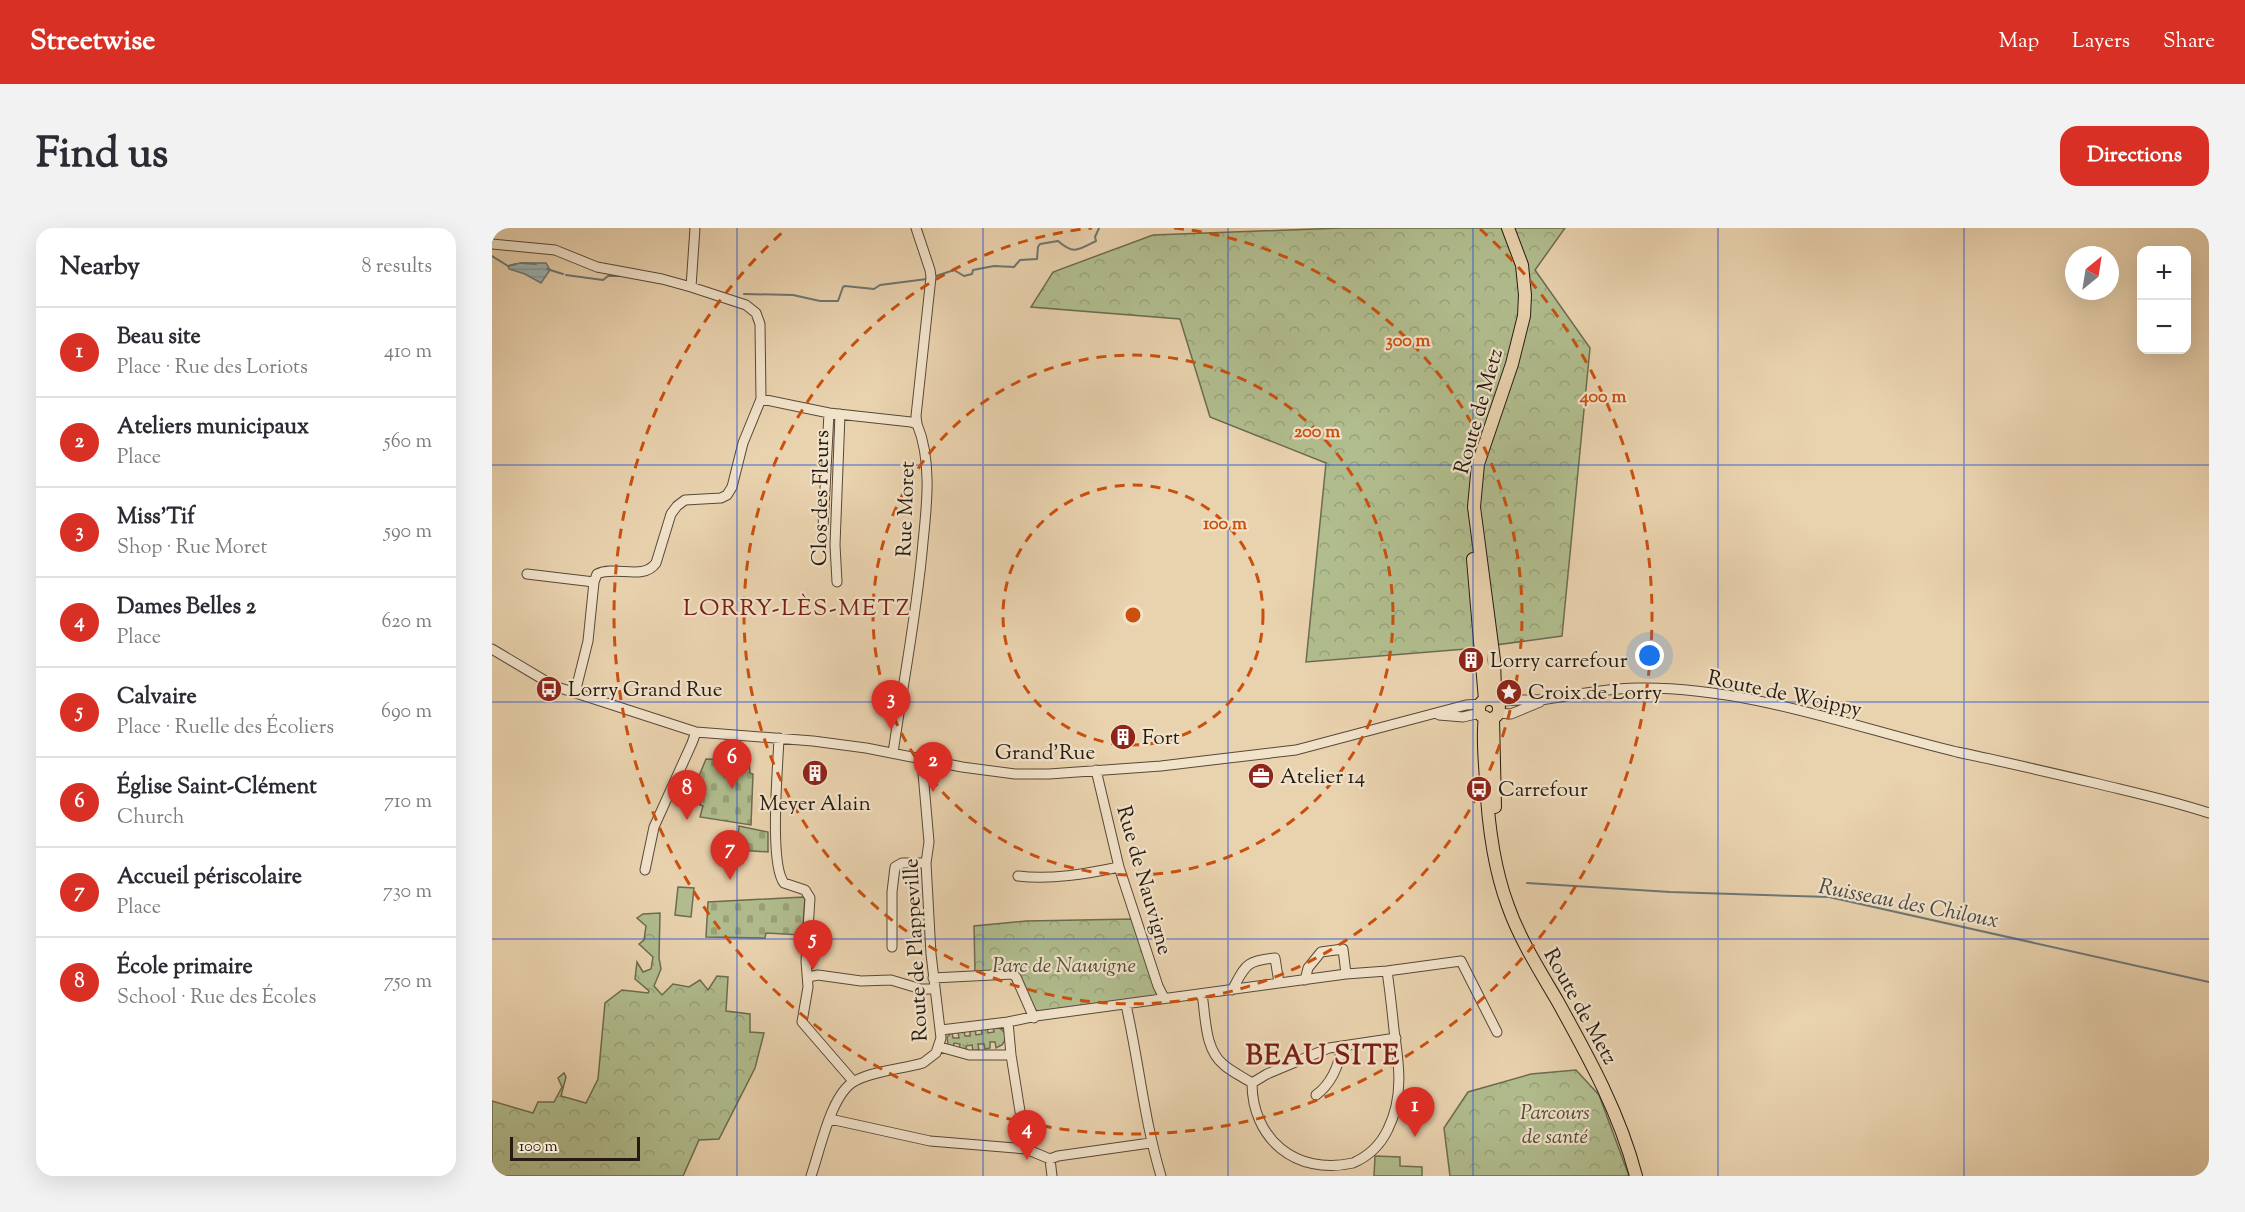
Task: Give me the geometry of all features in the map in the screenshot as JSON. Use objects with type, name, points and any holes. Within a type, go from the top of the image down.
[{"type":"main road","name":"Route de Metz","points":[[1508,228],[1522,265],[1525,295],[1524,316],[1512,364],[1478,464],[1474,507],[1494,660],[1494,692],[1489,708],[1495,853],[1507,905],[1521,938],[1606,1094],[1636,1176]]},
{"type":"street","points":[[691,287],[695,228]]},
{"type":"street","name":"Rue Moret","points":[[893,753],[916,614],[926,510],[926,460],[916,416],[931,278],[918,228]]},
{"type":"street","points":[[492,244],[555,250],[597,267],[691,287],[746,304],[756,313],[760,324],[761,399],[743,443],[738,472],[727,495],[721,498],[685,500],[677,506],[671,514],[656,562],[651,569],[643,572],[603,571],[597,574],[594,582],[588,641],[574,693]]},
{"type":"street","points":[[761,399],[835,413],[917,424]]},
{"type":"street","points":[[823,527],[835,413]]},
{"type":"street","name":"Clos des Fleurs","points":[[835,413],[837,582]]},
{"type":"street","points":[[527,574],[594,582]]},
{"type":"street","name":"Grand'Rue","points":[[492,649],[539,679],[574,693],[691,731],[843,744],[995,773],[1015,774],[1161,766],[1296,750],[1466,705],[1489,708]]},
{"type":"street","name":"Route de Woippy","points":[[1489,708],[1511,700],[1545,700],[1589,692],[1637,688],[1681,690],[1735,697],[2145,795],[2209,813]]},
{"type":"street","name":"Route de Woippy","points":[[1489,708],[1512,714],[1545,700]]},
{"type":"street","name":"Grand'Rue","points":[[1434,714],[1463,717],[1489,708]]},
{"type":"street","points":[[645,870],[654,827],[693,743],[691,731]]},
{"type":"street","points":[[779,738],[778,873],[784,883],[805,890],[810,898],[806,961],[808,977],[802,1022],[853,1081],[840,1094],[811,1176]]},
{"type":"street","name":"Route de Plappeville","points":[[853,1081],[923,1064],[931,1059],[940,1047],[941,1030],[933,978],[926,863],[930,842],[923,773],[926,760]]},
{"type":"street","name":"Rue de Nauvigne","points":[[1096,770],[1119,867],[1164,999]]},
{"type":"street","points":[[892,947],[892,892],[896,867],[902,863],[926,863]]},
{"type":"street","points":[[1018,876],[1034,878],[1093,873],[1119,867]]},
{"type":"street","points":[[1305,980],[1308,968],[1321,952],[1342,949],[1346,974]]},
{"type":"street","points":[[1232,990],[1246,967],[1254,960],[1275,958],[1279,983]]},
{"type":"street","points":[[941,1030],[1346,974],[1461,961],[1497,1032]]},
{"type":"street","points":[[1252,1083],[1252,1097],[1258,1121],[1274,1146],[1296,1163],[1324,1170],[1360,1160],[1370,1153],[1389,1128],[1398,1093],[1400,1069],[1387,971]]},
{"type":"street","points":[[933,978],[1012,974],[1016,977],[1034,1018]]},
{"type":"street","points":[[808,977],[818,975],[861,981],[891,980],[921,989],[935,989]]},
{"type":"street","points":[[1202,994],[1213,1052],[1224,1065],[1252,1083]]},
{"type":"street","points":[[1126,1005],[1150,1143],[1161,1176]]},
{"type":"street","points":[[1008,1022],[1026,1149]]},
{"type":"street","points":[[1252,1083],[1267,1074],[1329,1048],[1396,1038]]},
{"type":"street","points":[[1317,1095],[1324,1089],[1340,1062],[1342,1046]]},
{"type":"street","points":[[940,1047],[969,1055],[1011,1055]]},
{"type":"street","points":[[830,1119],[930,1141],[1026,1149],[1050,1159],[1150,1143]]},
{"type":"street","points":[[1050,1159],[1052,1176]]},
{"type":"green space","points":[[1342,228],[1565,228],[1535,270],[1590,348],[1562,636],[1466,649],[1306,662],[1326,463],[1210,417],[1180,319],[1031,307],[1053,272],[1153,235]]},
{"type":"green space","points":[[706,759],[749,761],[750,773],[753,774],[751,825],[700,817],[703,806],[700,805],[701,801],[693,799],[695,795],[692,793]]},
{"type":"green space","points":[[739,826],[768,832],[768,852],[737,850]]},
{"type":"green space","points":[[678,887],[694,888],[691,917],[675,915]]},
{"type":"green space","points":[[803,897],[805,899],[802,935],[766,933],[765,938],[706,937],[708,902]]},
{"type":"green space","points":[[660,913],[659,958],[661,969],[654,986],[662,995],[673,984],[689,987],[700,980],[708,990],[717,976],[728,977],[726,1011],[750,1014],[750,1032],[764,1033],[755,1068],[719,1139],[699,1140],[683,1176],[492,1176],[492,1101],[533,1113],[538,1102],[554,1102],[562,1087],[558,1078],[564,1073],[566,1077],[561,1096],[586,1103],[598,1079],[605,1003],[622,990],[648,993],[649,991],[635,979],[637,962],[643,972],[651,969],[653,957],[639,944],[644,940],[646,926],[637,918],[643,914]]},
{"type":"green space","name":"Parc de Nauvigne","points":[[1134,919],[1159,993],[1156,997],[1039,1012],[1027,999],[1018,968],[975,973],[974,926],[1026,921]]},
{"type":"green space","points":[[987,1027],[988,1033],[994,1032],[993,1027],[1003,1030],[1005,1038],[1002,1045],[996,1048],[995,1042],[990,1042],[990,1048],[985,1049],[984,1044],[978,1044],[979,1050],[973,1051],[972,1045],[966,1046],[967,1052],[959,1050],[960,1044],[954,1043],[953,1049],[948,1045],[947,1037],[952,1032],[953,1038],[959,1038],[958,1032],[964,1031],[965,1036],[970,1036],[970,1030],[975,1029],[976,1035],[982,1034],[981,1028]]},
{"type":"green space","name":"Parcours de santé","points":[[1576,1070],[1599,1095],[1629,1176],[1450,1176],[1444,1128],[1468,1092],[1531,1074]]},
{"type":"green space","points":[[1375,1156],[1400,1157],[1400,1166],[1422,1167],[1422,1176],[1374,1176]]},
{"type":"water","points":[[520,263],[546,263],[550,270],[541,283],[525,274],[509,269],[508,266]]},
{"type":"waterway","points":[[936,276],[954,270],[964,276],[972,274],[973,270],[994,266],[1014,267],[1020,260],[1037,259],[1040,244],[1058,241],[1072,250],[1080,249],[1096,241],[1095,237],[1099,228]]},
{"type":"waterway","points":[[492,256],[508,266],[516,264]]},
{"type":"waterway","points":[[521,263],[536,264]]},
{"type":"waterway","points":[[547,269],[563,274]]},
{"type":"waterway","points":[[566,275],[603,280],[608,276],[623,276]]},
{"type":"waterway","points":[[744,294],[793,295],[820,301],[838,301],[845,286],[874,289],[880,285],[927,279]]},
{"type":"waterway","name":"Ruisseau des Chiloux","points":[[1527,883],[1670,892],[1829,897],[2209,982]]},
{"type":"place","name":"Lorry carrefour","points":[[1471,660]]},
{"type":"place","name":"Lorry Grand Rue","points":[[549,689]]},
{"type":"place","name":"Croix de Lorry","points":[[1509,692]]},
{"type":"place","name":"Miss'Tif","points":[[891,730]]},
{"type":"place","name":"Fort","points":[[1123,737]]},
{"type":"place","name":"Meyer Alain","points":[[815,773]]},
{"type":"place","name":"Atelier 14","points":[[1261,776]]},
{"type":"place","name":"Église Saint-Clément","points":[[732,789]]},
{"type":"place","name":"Carrefour","points":[[1479,789]]},
{"type":"place","name":"Ateliers municipaux","points":[[933,792]]},
{"type":"place","name":"École primaire","points":[[687,820]]},
{"type":"place","name":"Accueil périscolaire","points":[[730,880]]},
{"type":"place","name":"Calvaire","points":[[813,970]]},
{"type":"place","name":"Beau site","points":[[1415,1137]]},
{"type":"place","name":"Dames Belles 2","points":[[1027,1160]]},
{"type":"district","name":"LORRY-LÈS-METZ","points":[[797,607]]},
{"type":"district","name":"BEAU SITE","points":[[1323,1055]]}]
